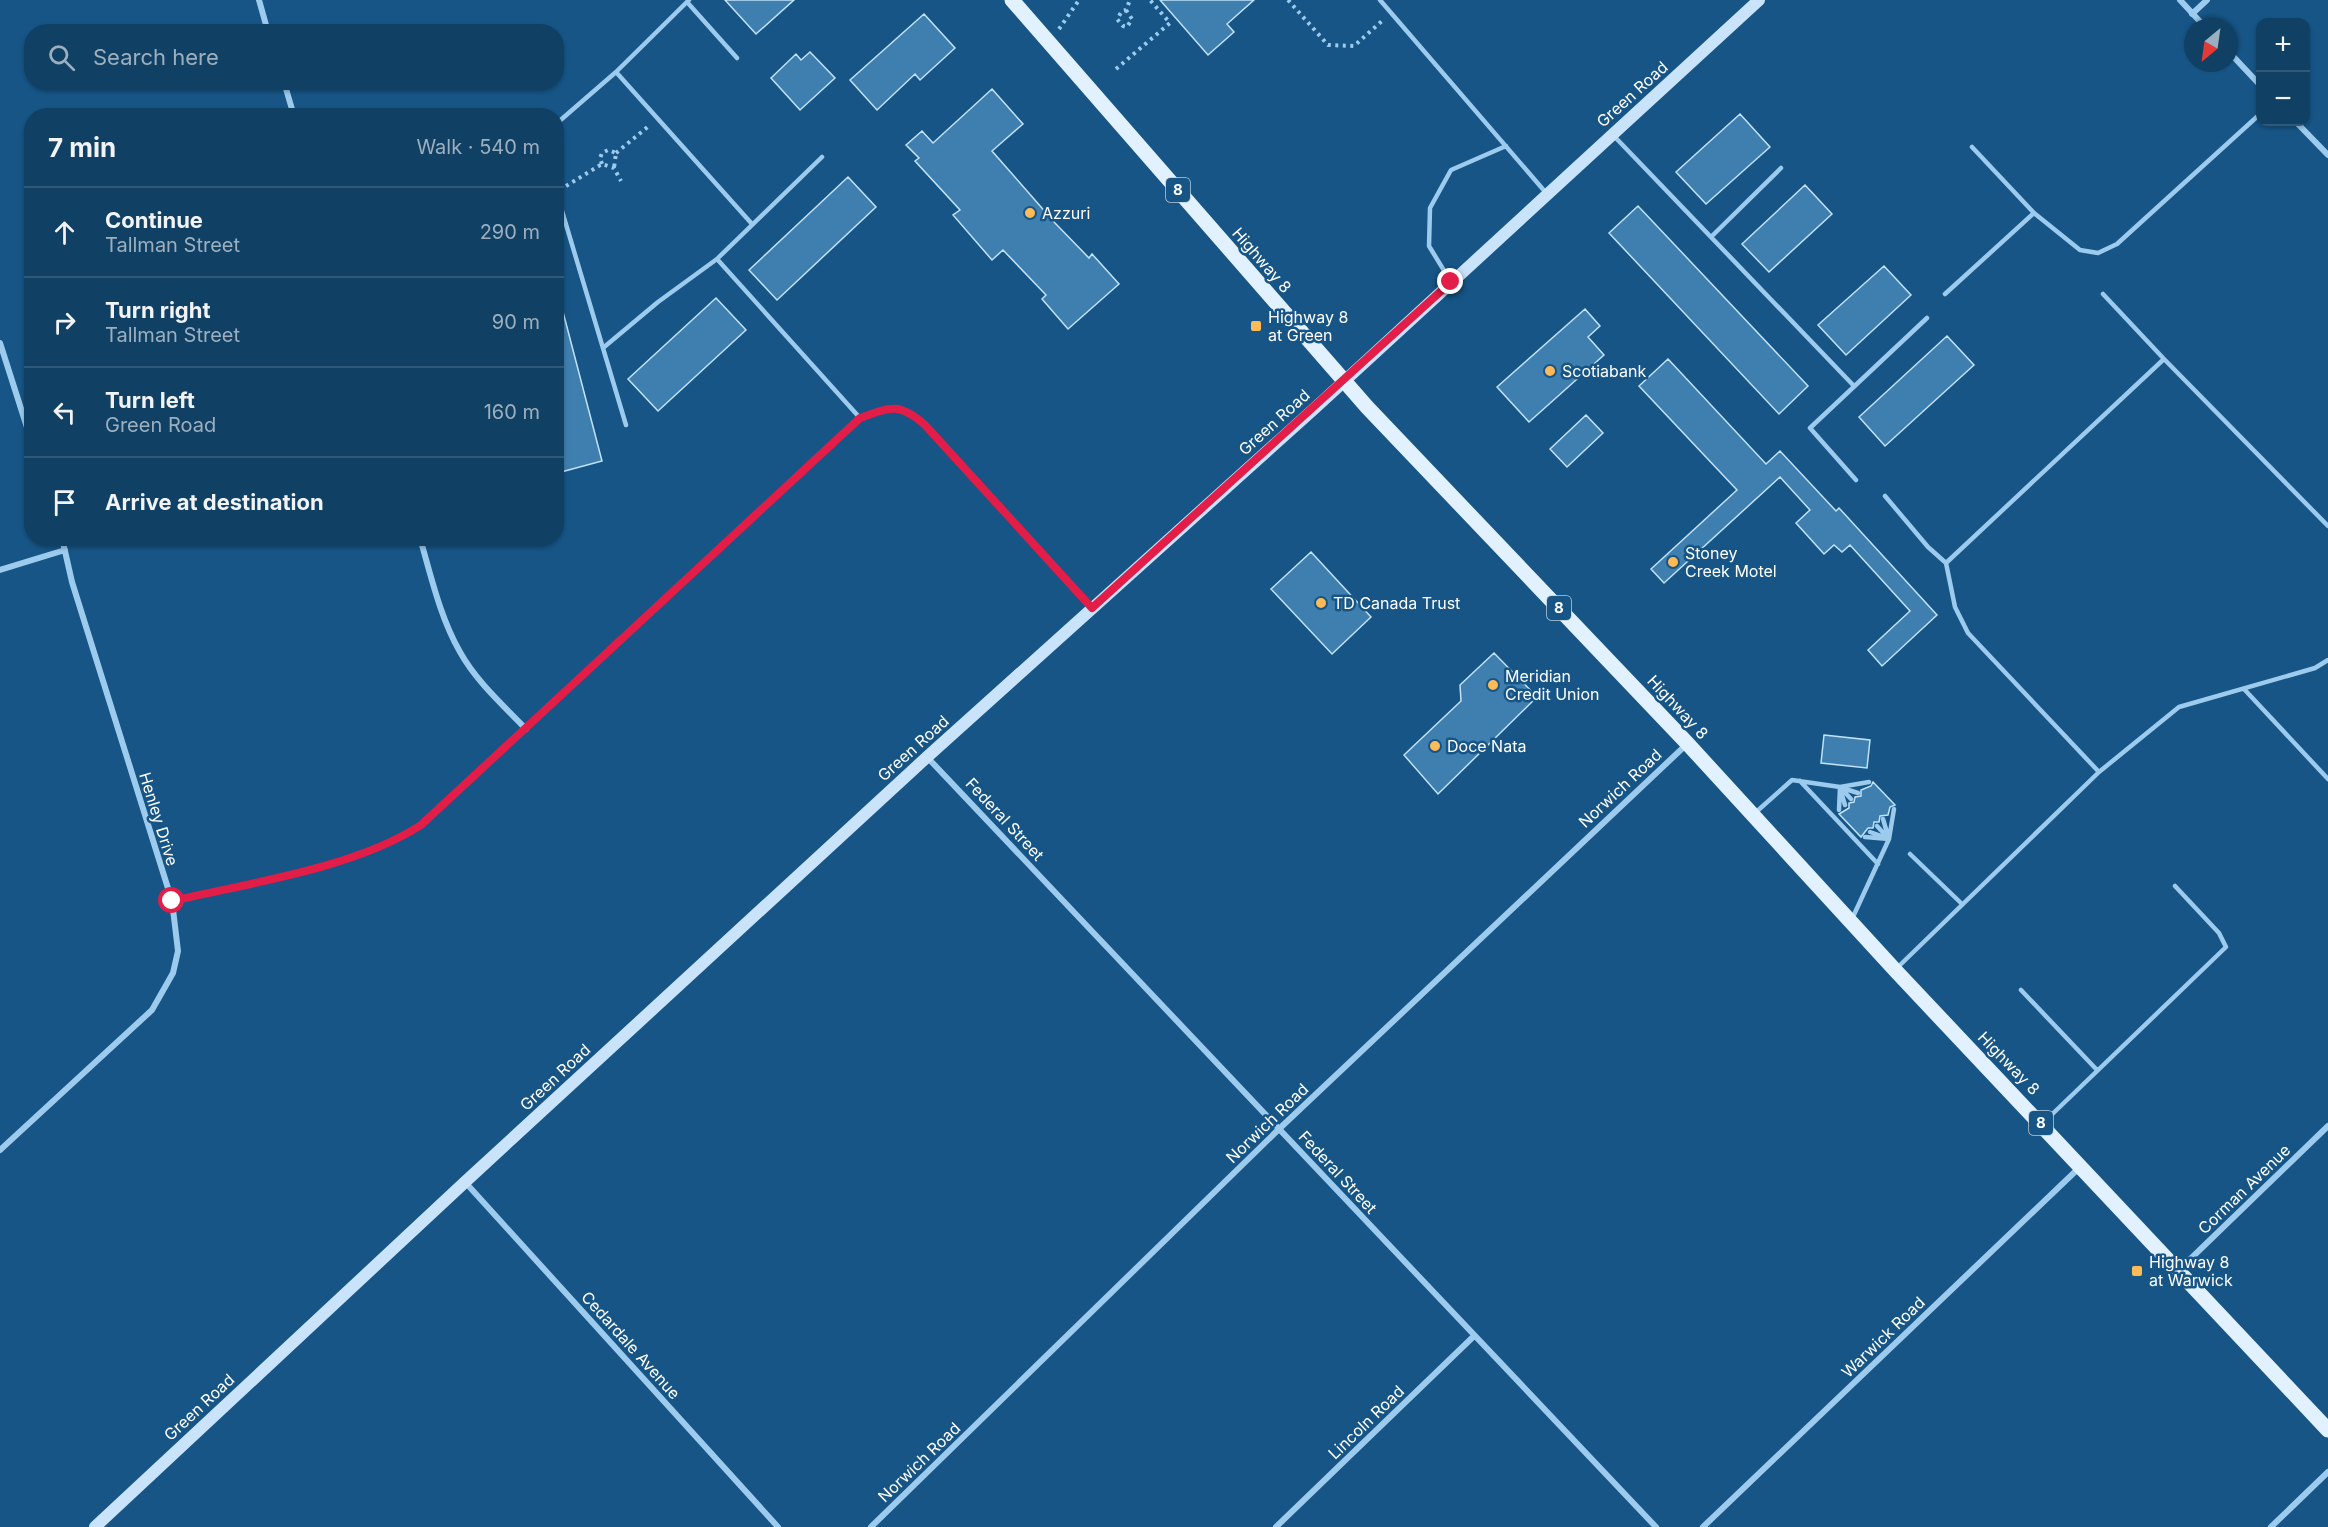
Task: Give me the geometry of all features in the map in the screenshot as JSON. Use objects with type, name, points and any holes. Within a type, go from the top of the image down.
[{"type":"main road","name":"Highway 8","points":[[1012,0],[1344,381],[1687,743],[1895,970],[2328,1430]]},
{"type":"street","points":[[259,0],[266,24]]},
{"type":"street","name":"Green Road","points":[[95,1527],[465,1182],[927,757],[1344,381],[1759,0]]},
{"type":"street","points":[[2180,0],[2196,18]]},
{"type":"street","points":[[2192,14],[2206,0]]},
{"type":"street","points":[[2238,62],[2256,81]]},
{"type":"street","points":[[286,90],[292,108]]},
{"type":"street","points":[[2300,126],[2328,155]]},
{"type":"street","points":[[0,343],[24,417]]},
{"type":"street","points":[[172,901],[315,867],[384,846],[421,825],[860,418],[890,407],[910,411],[1092,608]]},
{"type":"street","name":"Henley Drive","points":[[0,1150],[152,1010],[173,973],[178,951],[172,901],[79,604],[64,546]]},
{"type":"street","points":[[422,546],[445,622],[460,652],[471,669],[526,729]]},
{"type":"street","points":[[0,570],[65,550]]},
{"type":"street","name":"Norwich Road","points":[[871,1527],[1280,1129],[1687,743]]},
{"type":"street","name":"Federal Street","points":[[927,757],[1656,1527]]},
{"type":"street","name":"Corman Avenue","points":[[2178,1270],[2328,1126]]},
{"type":"street","name":"Warwick Road","points":[[1703,1527],[2081,1166]]},
{"type":"street","name":"Cedardale Avenue","points":[[465,1182],[778,1527]]},
{"type":"street","name":"Lincoln Road","points":[[1276,1527],[1474,1336]]},
{"type":"street","points":[[2271,1527],[2328,1472]]},
{"type":"lane","points":[[1380,0],[1547,194]]},
{"type":"lane","points":[[564,117],[616,72],[688,1],[737,58]]},
{"type":"lane","points":[[616,72],[752,224]]},
{"type":"lane","points":[[1972,147],[2034,213],[2080,250],[2098,253],[2117,244],[2256,118]]},
{"type":"lane","points":[[1613,134],[1854,386]]},
{"type":"lane","points":[[1451,282],[1429,246],[1430,208],[1451,170],[1506,146]]},
{"type":"lane","points":[[603,348],[658,302],[717,259],[822,157]]},
{"type":"lane","points":[[1711,237],[1781,168]]},
{"type":"lane","points":[[1945,294],[2034,213]]},
{"type":"lane","points":[[564,215],[626,425]]},
{"type":"lane","points":[[717,259],[860,418]]},
{"type":"lane","points":[[2103,294],[2328,526]]},
{"type":"lane","points":[[1856,480],[1810,428],[1927,318]]},
{"type":"lane","points":[[1947,563],[2164,359]]},
{"type":"lane","points":[[1885,496],[1928,547],[1947,563],[1955,607],[1968,633],[2099,772]]},
{"type":"lane","points":[[1895,970],[2099,772],[2179,707],[2315,668],[2328,660]]},
{"type":"lane","points":[[2244,688],[2328,778]]},
{"type":"lane","points":[[1753,815],[1792,780],[1840,787],[1858,793]]},
{"type":"lane","points":[[1800,781],[1878,864]]},
{"type":"lane","points":[[1840,787],[1869,782]]},
{"type":"lane","points":[[1840,787],[1851,799]]},
{"type":"lane","points":[[1840,787],[1845,805]]},
{"type":"lane","points":[[1839,810],[1840,787]]},
{"type":"lane","points":[[1851,922],[1889,839],[1894,809]]},
{"type":"lane","points":[[1883,819],[1889,839]]},
{"type":"lane","points":[[1877,826],[1889,839]]},
{"type":"lane","points":[[1870,832],[1889,839]]},
{"type":"lane","points":[[1865,837],[1889,839]]},
{"type":"lane","points":[[1910,854],[1962,904]]},
{"type":"lane","points":[[2042,1124],[2226,947],[2219,933],[2175,886]]},
{"type":"lane","points":[[2022,990],[2097,1070]]},
{"type":"path","points":[[1048,42],[1066,22],[1079,0]]},
{"type":"path","points":[[1126,10],[1132,19],[1127,27],[1119,23],[1117,19],[1122,11],[1126,10],[1130,0]]},
{"type":"path","points":[[1116,69],[1170,23],[1150,0]]},
{"type":"path","points":[[1288,0],[1328,45],[1354,46],[1391,13]]},
{"type":"path","points":[[621,181],[614,168],[616,153],[658,119]]},
{"type":"path","points":[[602,164],[600,158],[602,153],[608,150],[616,153]]},
{"type":"path","points":[[564,187],[602,164],[614,168]]},
{"type":"building","points":[[725,0],[794,0],[756,34]]},
{"type":"building","points":[[1160,0],[1254,0],[1227,24],[1234,32],[1208,55]]},
{"type":"building","points":[[924,14],[955,48],[920,80],[915,74],[877,110],[850,80]]},
{"type":"building","points":[[810,52],[835,78],[800,110],[771,78],[796,54],[801,60]]},
{"type":"building","points":[[992,89],[1023,124],[992,151],[1055,223],[1089,258],[1092,254],[1119,284],[1068,329],[1042,299],[1046,295],[1003,250],[992,260],[953,215],[960,210],[915,161],[919,158],[906,145],[922,131],[933,143]]},
{"type":"building","points":[[1740,114],[1770,147],[1706,204],[1676,172]]},
{"type":"building","points":[[848,177],[876,207],[777,300],[749,270]]},
{"type":"building","points":[[1805,185],[1832,214],[1769,272],[1742,244]]},
{"type":"building","points":[[1638,206],[1808,386],[1779,414],[1609,233]]},
{"type":"building","points":[[1884,266],[1911,295],[1846,355],[1818,325]]},
{"type":"building","points":[[716,298],[746,330],[658,411],[628,379]]},
{"type":"building","name":"Scotiabank","points":[[1585,309],[1600,326],[1588,337],[1604,355],[1529,422],[1497,387]]},
{"type":"building","points":[[564,316],[602,461],[564,471]]},
{"type":"building","points":[[1947,336],[1974,365],[1885,446],[1859,417]]},
{"type":"building","name":"Stoney Creek Motel","points":[[1668,359],[1766,464],[1780,451],[1836,511],[1839,508],[1937,615],[1882,666],[1868,650],[1910,611],[1850,545],[1842,552],[1834,545],[1824,554],[1796,523],[1810,510],[1780,477],[1664,583],[1651,569],[1737,490],[1639,386]]},
{"type":"building","points":[[1586,415],[1603,433],[1567,467],[1550,449]]},
{"type":"building","name":"TD Canada Trust","points":[[1311,552],[1371,617],[1332,654],[1271,589]]},
{"type":"building","points":[[1494,653],[1537,697],[1438,794],[1404,755],[1461,701],[1460,685]]},
{"type":"building","points":[[1824,735],[1870,740],[1867,768],[1821,763]]},
{"type":"building","points":[[1873,782],[1895,805],[1890,807],[1888,815],[1880,816],[1879,822],[1874,822],[1873,828],[1868,828],[1861,837],[1839,814],[1849,808],[1849,803],[1854,802],[1855,797],[1861,796],[1861,790],[1871,786]]},
{"type":"place","name":"Azzuri","points":[[1030,213]]},
{"type":"place","name":"Highway 8 at Green","points":[[1256,326]]},
{"type":"place","name":"Scotiabank","points":[[1550,371]]},
{"type":"place","name":"Stoney Creek Motel","points":[[1673,562]]},
{"type":"place","name":"TD Canada Trust","points":[[1321,603]]},
{"type":"place","name":"Meridian Credit Union","points":[[1493,685]]},
{"type":"place","name":"Doce Nata","points":[[1435,746]]},
{"type":"place","name":"Highway 8 at Warwick","points":[[2137,1271]]},
{"type":"route","points":[[172,901],[315,867],[384,846],[421,825],[860,418],[890,407],[910,411],[925,425],[1092,608],[1315,408],[1451,282]]}]
